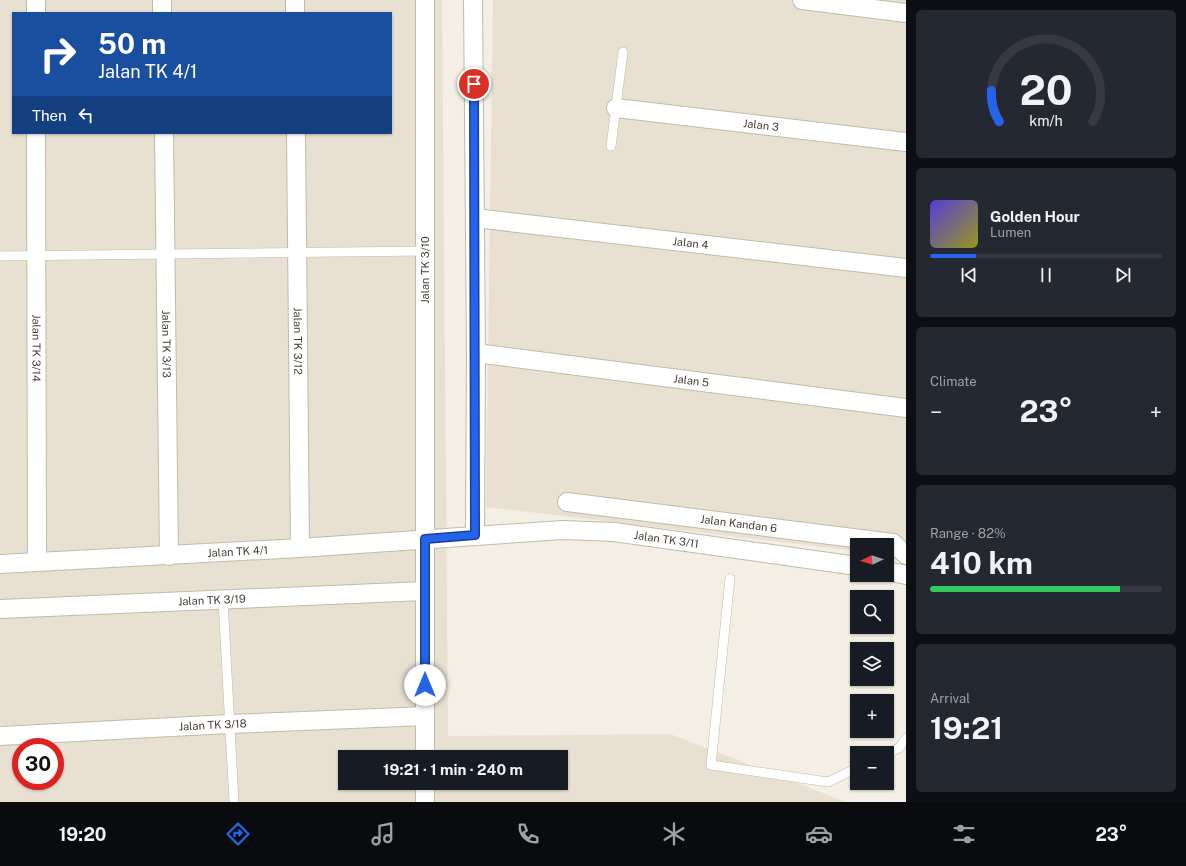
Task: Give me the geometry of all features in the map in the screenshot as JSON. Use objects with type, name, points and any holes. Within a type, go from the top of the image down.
[{"type":"street","points":[[36,0],[36,12]]},
{"type":"street","points":[[162,0],[162,12]]},
{"type":"street","points":[[295,0],[295,12]]},
{"type":"street","name":"Jalan TK 3/10","points":[[424,0],[425,750]]},
{"type":"street","points":[[473,0],[476,353],[475,535]]},
{"type":"street","points":[[802,0],[906,13]]},
{"type":"street","name":"Jalan 3","points":[[616,108],[906,142]]},
{"type":"street","name":"Jalan TK 3/14","points":[[36,134],[37,562]]},
{"type":"street","name":"Jalan TK 3/13","points":[[164,134],[169,556]]},
{"type":"street","name":"Jalan TK 3/12","points":[[296,134],[300,548]]},
{"type":"street","name":"Jalan 4","points":[[475,218],[906,268]]},
{"type":"street","name":"Jalan 5","points":[[476,353],[906,408]]},
{"type":"street","name":"Jalan Kandan 6","points":[[567,502],[893,543],[906,555]]},
{"type":"street","name":"Jalan TK 3/11","points":[[475,535],[563,530],[614,532],[850,565]]},
{"type":"street","name":"Jalan TK 4/1","points":[[0,564],[169,556],[475,535]]},
{"type":"street","points":[[894,572],[906,575]]},
{"type":"street","name":"Jalan TK 3/19","points":[[0,609],[424,591]]},
{"type":"street","name":"Jalan TK 3/18","points":[[0,736],[229,724],[425,716]]},
{"type":"street","points":[[425,790],[425,802]]},
{"type":"lane","points":[[611,146],[623,52]]},
{"type":"lane","points":[[0,256],[425,251]]},
{"type":"lane","points":[[730,578],[711,765],[828,782],[850,771]]},
{"type":"lane","points":[[223,600],[234,802]]},
{"type":"lane","points":[[894,750],[899,748],[906,738]]},
{"type":"shaded area","points":[[0,0],[442,0],[448,736],[670,734],[846,802],[0,802]]},
{"type":"shaded area","points":[[493,0],[906,0],[906,556],[894,555],[894,538],[850,538],[850,550],[486,507]]},
{"type":"route","points":[[425,685],[425,539],[475,535],[476,353],[474,84]]}]
